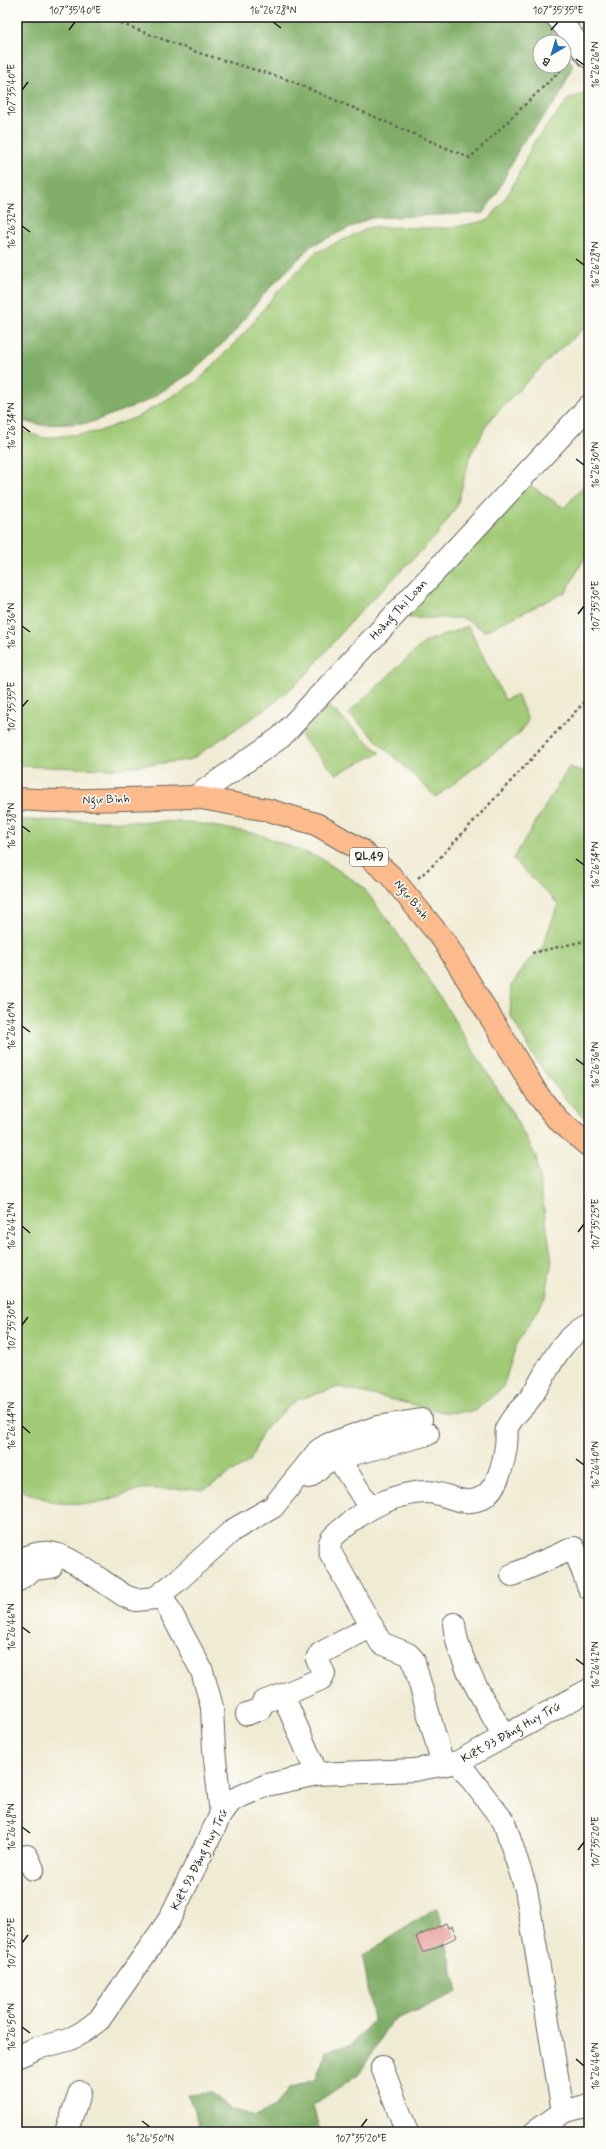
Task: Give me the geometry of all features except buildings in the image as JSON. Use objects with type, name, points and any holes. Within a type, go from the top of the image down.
[{"type":"highway","name":"Ngự Bình","points":[[17,799],[54,801],[195,797],[268,810],[316,824],[361,850],[390,875],[444,941],[538,1095],[557,1119],[589,1146]]},
{"type":"street","points":[[557,17],[586,53]]},
{"type":"street","name":"Hoàng Thị Loan","points":[[195,797],[281,737],[589,406]]},
{"type":"street","points":[[563,2112],[526,1889],[504,1822],[450,1764],[413,1659],[408,1654],[381,1643],[330,1552],[329,1545],[330,1539],[357,1516],[370,1508],[403,1495],[426,1492],[460,1500],[472,1501],[483,1497],[493,1487],[497,1478],[506,1446],[507,1429],[510,1422],[531,1396],[550,1363],[568,1338],[589,1325]]},
{"type":"street","points":[[17,1581],[32,1569],[49,1566],[63,1572],[99,1597],[126,1611],[147,1614],[244,1536],[277,1519],[285,1511],[310,1475],[325,1463],[334,1451],[377,1427],[424,1427]]},
{"type":"street","points":[[334,1451],[370,1508]]},
{"type":"street","points":[[512,1575],[574,1548],[589,1588]]},
{"type":"street","points":[[17,1562],[36,1553],[51,1552],[72,1561],[127,1597],[146,1600],[164,1599]]},
{"type":"street","points":[[164,1599],[202,1671],[212,1707],[214,1750],[220,1814]]},
{"type":"street","points":[[454,1624],[456,1641],[465,1664],[504,1737]]},
{"type":"street","points":[[247,1714],[260,1709],[264,1702],[321,1679],[324,1674],[317,1659],[321,1653],[372,1626]]},
{"type":"street","name":"Kiệt 93 Đặng Huy Trứ","points":[[17,2058],[37,2048],[68,2040],[83,2032],[99,2020],[169,1920],[220,1814],[232,1800],[267,1785],[317,1774],[414,1770],[450,1764],[504,1737],[589,1690]]},
{"type":"street","points":[[284,1695],[317,1774]]},
{"type":"street","points":[[382,2067],[407,2132]]},
{"type":"street","points":[[66,2132],[80,2092]]},
{"type":"street","points":[[535,2132],[563,2112],[589,2105]]},
{"type":"path","points":[[104,17],[200,53],[286,79],[470,158],[586,53]]},
{"type":"path","points":[[404,892],[433,865],[589,697]]},
{"type":"path","points":[[532,953],[589,940]]},
{"type":"green space","points":[[17,17],[543,17],[554,34],[532,34],[532,74],[569,74],[558,99],[520,146],[497,193],[483,213],[370,218],[311,246],[263,295],[232,335],[188,375],[145,402],[89,423],[42,425],[17,420]]},
{"type":"green space","points":[[589,92],[589,324],[551,357],[489,421],[470,456],[457,506],[436,536],[353,619],[306,675],[274,703],[190,760],[109,769],[17,766],[17,429],[44,438],[97,432],[137,417],[198,381],[248,329],[277,292],[315,253],[371,227],[451,228],[489,220],[509,193],[534,142],[569,99]]},
{"type":"green space","points":[[589,480],[589,554],[585,557],[566,592],[485,631],[463,618],[408,618],[407,611],[527,483],[564,508]]},
{"type":"green space","points":[[468,626],[505,700],[517,694],[528,720],[521,732],[436,797],[348,713],[425,642]]},
{"type":"green space","points":[[329,706],[380,753],[336,774],[302,738],[308,724]]},
{"type":"green space","points":[[569,767],[589,773],[589,1121],[566,1100],[533,1056],[510,1014],[512,985],[526,963],[542,948],[558,904],[513,859]]},
{"type":"green space","points":[[17,820],[189,822],[258,834],[320,858],[362,886],[396,931],[438,994],[511,1111],[536,1156],[552,1261],[546,1296],[516,1346],[503,1387],[475,1411],[447,1413],[340,1387],[296,1400],[264,1429],[250,1461],[205,1489],[141,1489],[95,1504],[56,1503],[22,1491],[17,1483]]},
{"type":"green space","points":[[437,1907],[458,1992],[390,2022],[360,2073],[313,2105],[320,2132],[194,2132],[201,2128],[188,2095],[211,2093],[232,2109],[254,2116],[275,2107],[289,2088],[316,2079],[326,2051],[352,2044],[373,2021],[363,1956]]}]
